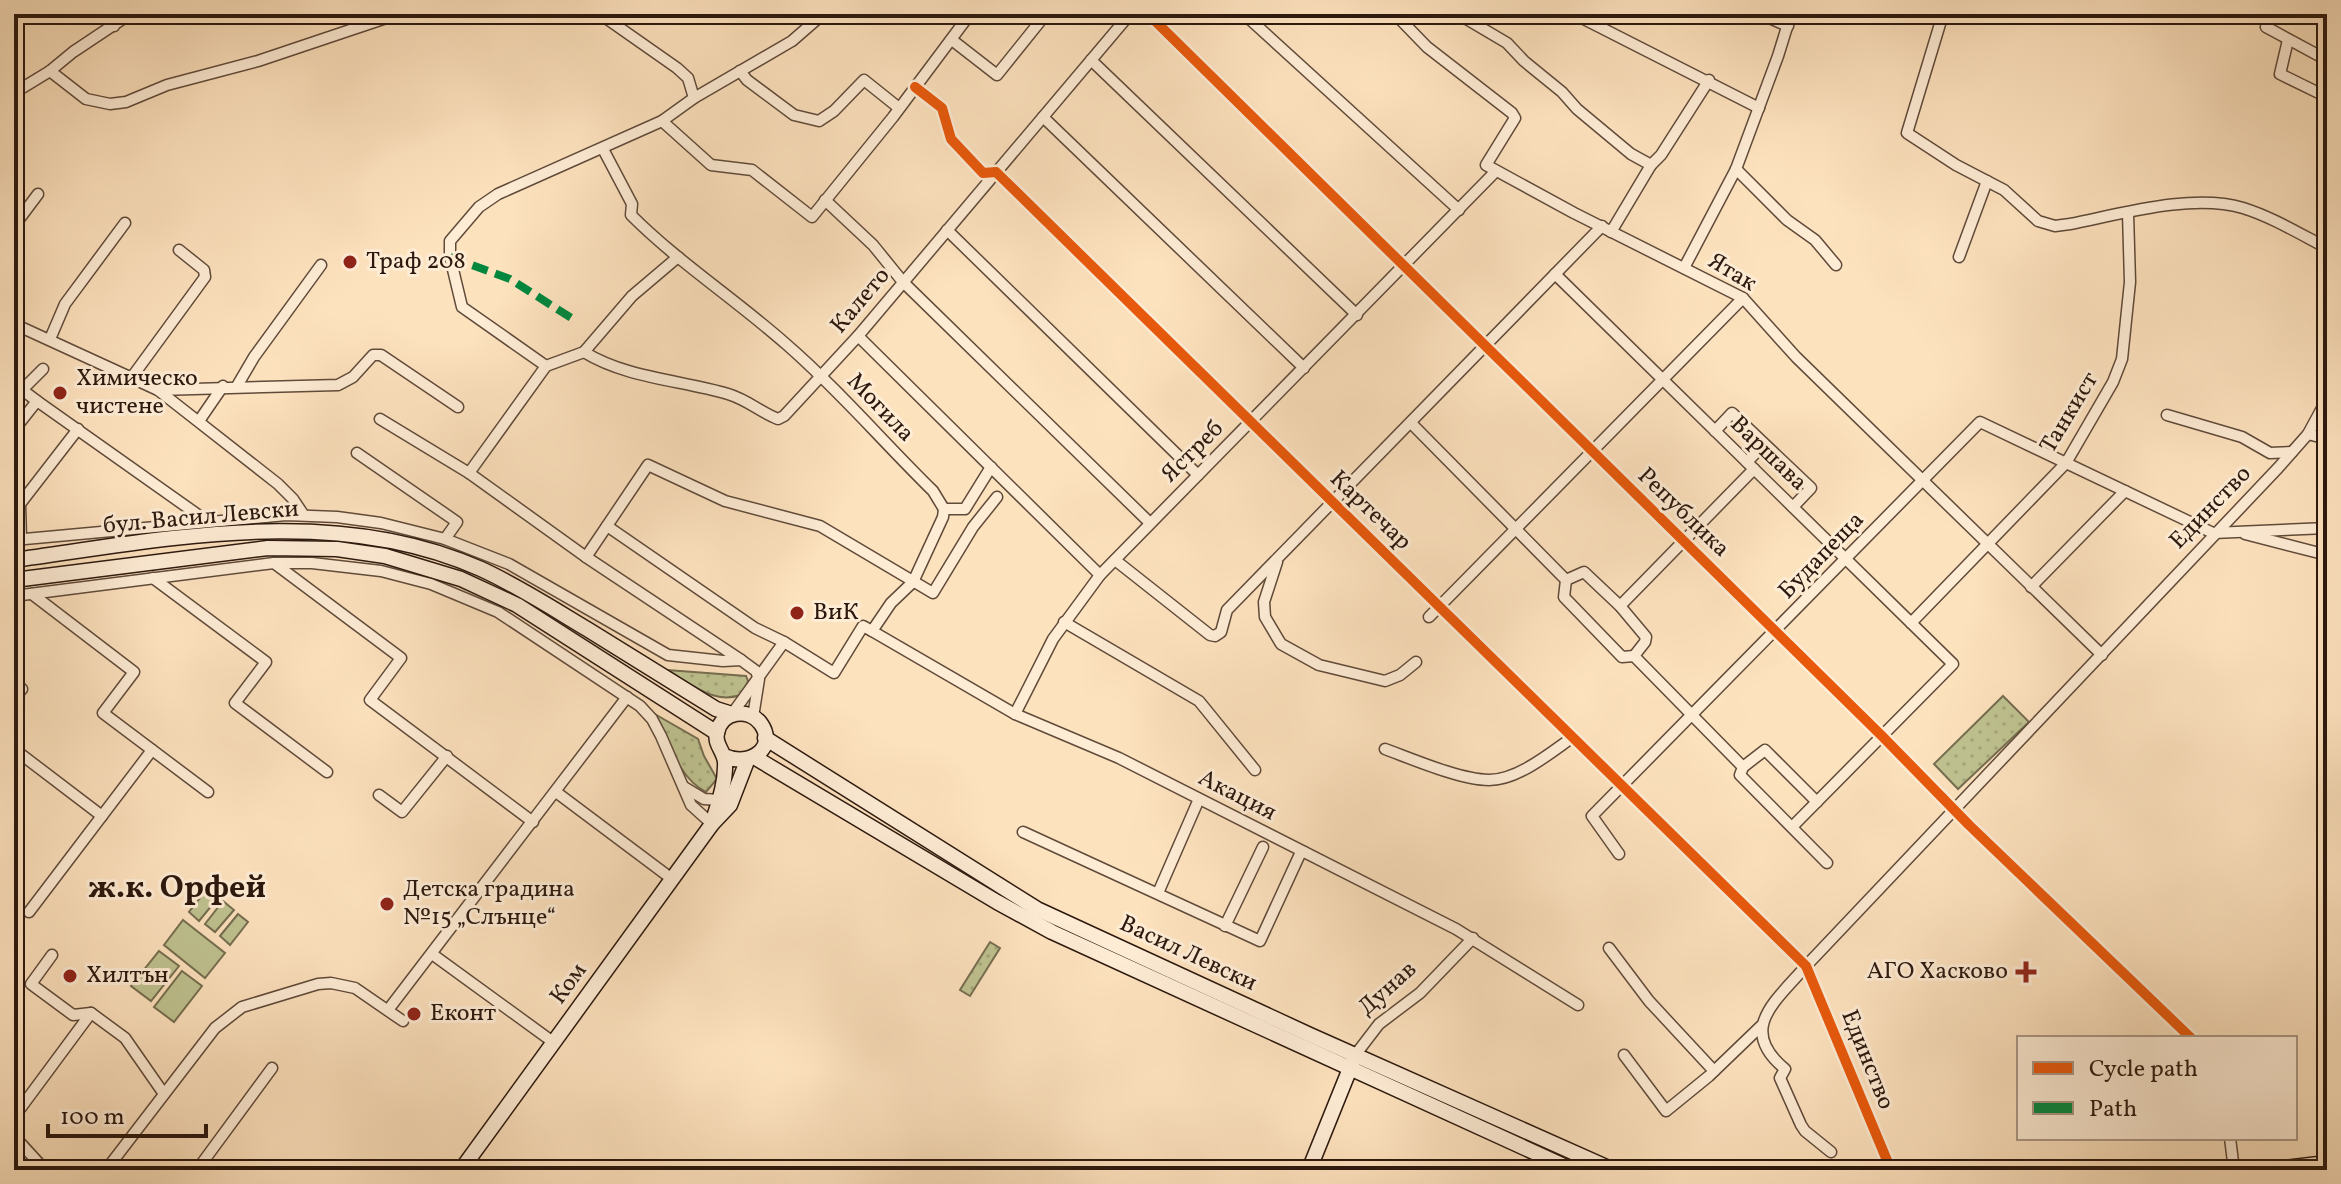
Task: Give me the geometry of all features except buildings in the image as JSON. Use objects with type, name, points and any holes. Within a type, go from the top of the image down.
[{"type":"main road","name":"бул. Васил Левски","points":[[14,560],[177,538],[266,531],[330,532],[380,538],[454,558],[509,582],[716,709],[732,714]]},
{"type":"main road","name":"бул. Васил Левски","points":[[14,580],[268,548],[337,549],[385,556],[461,579],[517,605],[717,733]]},
{"type":"main road","points":[[712,824],[724,778],[724,756],[717,743],[721,724],[732,714],[741,713],[760,722],[764,745],[751,759],[735,761],[724,756]]},
{"type":"main road","name":"Васил Левски","points":[[765,738],[1037,909],[1613,1170]]},
{"type":"main road","name":"Васил Левски","points":[[751,759],[1052,932],[1573,1170]]},
{"type":"main road","name":"Ком","points":[[461,1170],[712,824],[730,805],[751,759]]},
{"type":"main road","name":"Дунав","points":[[1309,1170],[1356,1054]]},
{"type":"main road","points":[[2267,1170],[2327,1163]]},
{"type":"street","points":[[101,14],[114,26]]},
{"type":"street","points":[[14,93],[130,14]]},
{"type":"street","points":[[50,71],[86,99],[110,104],[126,102],[167,85],[258,61],[398,14]]},
{"type":"street","points":[[600,14],[677,68],[688,78],[694,98]]},
{"type":"street","points":[[662,121],[711,165],[752,170],[812,217],[970,14]]},
{"type":"street","points":[[952,40],[997,75],[1046,14]]},
{"type":"street","name":"Калето","points":[[584,352],[603,364],[624,371],[680,382],[749,402],[778,419],[784,416],[858,336],[1130,14]]},
{"type":"street","name":"Република","points":[[1148,14],[2189,1036]]},
{"type":"street","points":[[1244,14],[1459,210]]},
{"type":"street","points":[[1395,14],[1427,47],[1512,113],[1515,118],[1486,165],[1496,171]]},
{"type":"street","points":[[1458,14],[1507,43],[1577,109],[1631,154],[1651,165]]},
{"type":"street","points":[[1574,14],[1759,108]]},
{"type":"street","points":[[1684,268],[1736,169],[1790,20],[1760,14]]},
{"type":"street","points":[[1943,14],[1907,133],[1956,165],[2004,190],[2031,215],[2046,224],[2070,224],[2198,202],[2221,204],[2261,215],[2327,248]]},
{"type":"street","points":[[546,366],[462,307],[450,257],[450,241],[468,217],[489,199],[662,121],[694,98],[792,41],[818,15]]},
{"type":"street","points":[[2266,27],[2327,60]]},
{"type":"street","points":[[2288,40],[2280,74],[2327,97]]},
{"type":"street","points":[[1091,60],[1357,315]]},
{"type":"street","points":[[740,71],[747,80],[794,115],[819,121],[834,111],[864,80],[899,108]]},
{"type":"street","points":[[1115,560],[1210,635],[1221,632],[1227,610],[1555,274],[1606,229],[1661,155],[1709,80]]},
{"type":"street","name":"Картечар","points":[[915,87],[942,108],[951,139],[983,173],[996,172],[1806,966]]},
{"type":"street","points":[[1043,117],[1304,368]]},
{"type":"street","name":"Могила","points":[[603,149],[630,200],[631,215],[822,376],[933,491],[944,509]]},
{"type":"street","points":[[1736,169],[1787,220],[1815,240],[1836,265]]},
{"type":"street","name":"Ястреб","points":[[1015,714],[1064,622],[1100,575],[1496,171]]},
{"type":"street","name":"Ятак","points":[[1496,171],[1743,298],[1796,357],[2102,655]]},
{"type":"street","points":[[1959,257],[1987,181]]},
{"type":"street","points":[[14,226],[38,194]]},
{"type":"street","points":[[825,200],[873,245],[903,282],[1150,523]]},
{"type":"street","name":"Танкист","points":[[1911,623],[2066,463],[2100,406],[2122,359],[2130,282],[2128,213]]},
{"type":"street","points":[[50,339],[65,304],[125,223]]},
{"type":"street","points":[[947,230],[1198,475]]},
{"type":"street","points":[[132,377],[205,277],[204,270],[179,250]]},
{"type":"street","points":[[469,473],[546,366],[584,352],[632,296],[678,257]]},
{"type":"street","points":[[237,386],[254,357],[321,265]]},
{"type":"street","name":"Варшава","points":[[1555,274],[1953,664],[1882,736]]},
{"type":"street","points":[[1429,617],[1743,298]]},
{"type":"street","points":[[14,324],[158,390],[278,484],[303,514]]},
{"type":"street","points":[[858,336],[1100,575]]},
{"type":"street","points":[[158,390],[338,385],[353,377],[373,355],[381,355],[458,407]]},
{"type":"street","points":[[43,369],[18,394],[37,401],[208,522]]},
{"type":"street","points":[[199,421],[223,386]]},
{"type":"street","name":"Единство","points":[[1891,1170],[1806,966],[2102,655],[2213,533],[2278,468],[2308,434],[2327,399]]},
{"type":"street","points":[[14,430],[37,401]]},
{"type":"street","points":[[1715,431],[1732,413],[1811,488],[1793,507]]},
{"type":"street","points":[[2167,415],[2242,437],[2270,453],[2278,468]]},
{"type":"street","points":[[380,419],[469,473],[586,557],[756,671],[759,679],[753,717]]},
{"type":"street","name":"Будапеща","points":[[1619,854],[1592,816],[1980,422],[2066,463]]},
{"type":"street","points":[[1411,423],[1566,580]]},
{"type":"street","points":[[78,429],[20,504],[18,539],[303,514],[381,523],[445,539],[509,564],[668,655],[741,660]]},
{"type":"street","points":[[2308,434],[2327,439]]},
{"type":"street","points":[[1620,606],[1684,541],[1751,465],[1764,444]]},
{"type":"street","points":[[2270,453],[2292,452]]},
{"type":"street","points":[[357,453],[457,522],[445,539]]},
{"type":"street","points":[[2066,463],[2213,533],[2327,528]]},
{"type":"street","points":[[586,557],[648,465],[725,501],[820,526],[933,593],[973,527],[997,497]]},
{"type":"street","points":[[607,526],[755,628],[834,673],[863,626],[872,631],[891,603],[913,582],[944,509],[965,509],[991,467]]},
{"type":"street","points":[[2031,587],[2125,491]]},
{"type":"street","points":[[2235,531],[2327,555]]},
{"type":"street","points":[[1280,556],[1264,602],[1265,617],[1281,644],[1319,665],[1385,681],[1400,675],[1416,662]]},
{"type":"street","points":[[274,563],[401,658],[370,700],[533,822]]},
{"type":"street","points":[[14,596],[274,563],[340,565],[381,571],[431,584],[509,619],[627,697],[652,719],[691,805],[712,824]]},
{"type":"street","points":[[1584,572],[1620,606],[1646,637],[1634,656],[1622,657],[1564,597],[1566,580],[1584,572]]},
{"type":"street","points":[[153,578],[266,662],[235,703],[327,772]]},
{"type":"street","points":[[32,594],[134,672],[103,713],[208,792]]},
{"type":"street","points":[[1064,622],[1199,701],[1255,770]]},
{"type":"street","name":"Акация","points":[[872,631],[1015,714],[1119,758],[1473,938],[1578,1005]]},
{"type":"street","points":[[732,714],[784,642]]},
{"type":"street","points":[[1634,656],[1743,767]]},
{"type":"street","points":[[14,683],[22,689],[14,699]]},
{"type":"street","points":[[388,1010],[627,697]]},
{"type":"street","points":[[1792,827],[1882,736]]},
{"type":"street","points":[[1385,749],[1490,780],[1515,772],[1573,737]]},
{"type":"street","points":[[14,749],[102,816]]},
{"type":"street","points":[[29,912],[152,750]]},
{"type":"street","points":[[1817,802],[1765,750],[1743,767],[1740,775],[1827,863]]},
{"type":"street","points":[[379,795],[402,812],[447,756]]},
{"type":"street","points":[[684,787],[704,799],[719,800]]},
{"type":"street","points":[[556,792],[672,879]]},
{"type":"street","points":[[1158,893],[1199,799]]},
{"type":"street","points":[[1023,832],[1260,941],[1300,854],[1304,852]]},
{"type":"street","points":[[1225,926],[1263,847]]},
{"type":"street","points":[[14,926],[17,929],[14,934]]},
{"type":"street","name":"Дунав","points":[[1356,1054],[1379,1024],[1420,993],[1473,938]]},
{"type":"street","points":[[1609,948],[1649,1001],[1714,1071]]},
{"type":"street","points":[[432,954],[553,1042]]},
{"type":"street","points":[[52,955],[31,984],[73,1015],[91,1013],[125,1038],[164,1094]]},
{"type":"street","points":[[1624,1055],[1666,1111],[1761,1026],[1765,1015],[1806,966]]},
{"type":"street","points":[[106,1170],[215,1028],[242,1007],[318,984],[331,983],[355,988],[403,1021]]},
{"type":"street","points":[[14,1117],[91,1013]]},
{"type":"street","points":[[1761,1026],[1772,1059],[1785,1069],[1780,1078],[1801,1125],[1831,1152]]},
{"type":"street","points":[[197,1170],[272,1068]]},
{"type":"street","points":[[14,1136],[45,1170]]},
{"type":"street","points":[[2230,1140],[2234,1170]]},
{"type":"green space","points":[[667,670],[746,676],[748,681],[743,694],[723,697],[704,692]]},
{"type":"green space","points":[[2003,696],[2029,722],[1958,789],[1934,764]]},
{"type":"green space","points":[[653,713],[698,739],[717,779],[706,792],[681,768]]},
{"type":"green space","points":[[207,889],[218,898],[199,921],[189,912]]},
{"type":"green space","points":[[223,901],[234,910],[215,932],[205,924]]},
{"type":"green space","points":[[238,914],[248,922],[230,945],[220,936]]},
{"type":"green space","points":[[183,920],[225,953],[205,978],[164,945]]},
{"type":"green space","points":[[990,942],[1000,948],[970,996],[960,990]]},
{"type":"green space","points":[[159,951],[179,966],[151,1001],[131,986]]},
{"type":"green space","points":[[182,971],[202,986],[174,1022],[154,1007]]},
{"type":"marked path","points":[[450,257],[510,279],[576,321]]},
{"type":"cycle path","points":[[1148,14],[1969,825],[2189,1036]]},
{"type":"cycle path","points":[[915,87],[942,108],[951,139],[983,173],[996,172],[1806,966],[1891,1170]]},
{"type":"place","name":"Траф 208","points":[[350,262]]},
{"type":"place","name":"Химическо чистене","points":[[60,393]]},
{"type":"place","name":"ВиК","points":[[797,613]]},
{"type":"place","name":"Детска градина №15 „Слънце“","points":[[387,904]]},
{"type":"place","name":"АГО Хасково","points":[[2026,972]]},
{"type":"place","name":"Хилтън","points":[[70,976]]},
{"type":"place","name":"Еконт","points":[[414,1014]]},
{"type":"district","name":"ж.к. Орфей","points":[[177,889]]}]
